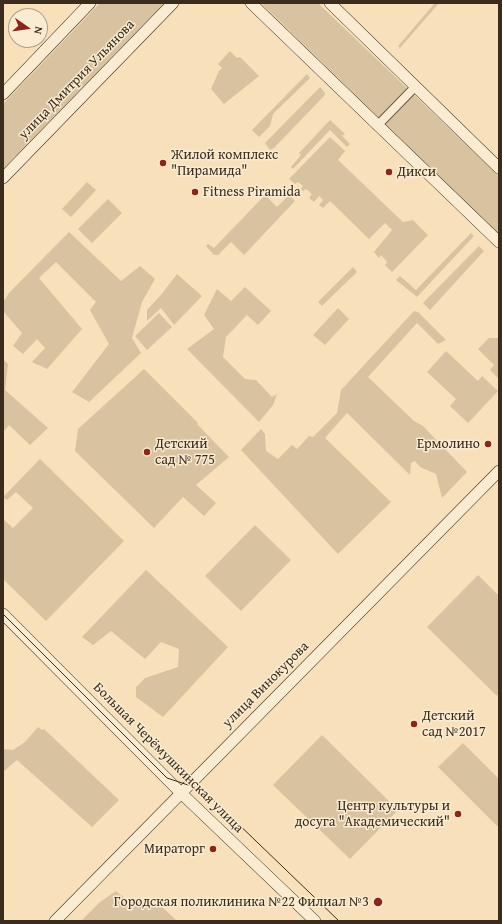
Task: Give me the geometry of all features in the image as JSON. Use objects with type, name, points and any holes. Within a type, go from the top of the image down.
[{"type":"street","points":[[3,94],[90,3]]},
{"type":"street","name":"улица Дмитрия Ульянова","points":[[3,178],[172,3]]},
{"type":"street","points":[[251,3],[499,242]]},
{"type":"street","points":[[330,3],[499,168]]},
{"type":"street","points":[[377,126],[415,87]]},
{"type":"street","name":"улица Винокурова","points":[[55,921],[499,471]]},
{"type":"street","name":"Большая Черёмушкинская улица","points":[[3,614],[181,793],[315,921]]},
{"type":"shaded area","points":[[100,3],[165,3],[3,169],[3,104]]},
{"type":"shaded area","points":[[261,3],[318,3],[499,176],[499,234]]},
{"type":"shaded area","points":[[435,3],[439,3],[400,48],[398,46]]},
{"type":"shaded area","points":[[230,51],[237,58],[240,57],[259,76],[224,104],[211,89],[219,71],[222,68],[218,64]]},
{"type":"shaded area","points":[[307,74],[310,78],[273,114],[270,126],[259,137],[252,130]]},
{"type":"shaded area","points":[[320,87],[325,93],[324,96],[274,148],[270,150],[265,143]]},
{"type":"shaded area","points":[[330,120],[345,134],[342,136],[350,144],[347,147],[330,130],[293,169],[291,167],[301,155],[299,153]]},
{"type":"shaded area","points":[[330,137],[345,151],[338,160],[403,222],[413,220],[428,235],[392,272],[385,265],[387,262],[381,255],[379,258],[374,252],[392,230],[385,223],[369,239],[330,201],[323,208],[319,205],[323,200],[319,196],[314,202],[309,198],[312,194],[306,189],[303,191],[301,189],[303,186],[298,182],[295,184],[289,179]]},
{"type":"shaded area","points":[[87,182],[96,190],[71,217],[62,209]]},
{"type":"shaded area","points":[[265,195],[277,207],[289,195],[295,201],[244,255],[231,242],[218,255],[214,255],[206,246],[208,244],[214,248]]},
{"type":"shaded area","points":[[108,199],[122,213],[92,243],[78,229]]},
{"type":"shaded area","points":[[69,232],[121,281],[140,266],[155,279],[142,302],[132,338],[141,353],[89,402],[72,392],[109,344],[90,310],[96,302],[56,262],[39,278],[82,329],[47,369],[32,362],[45,348],[37,339],[23,354],[13,346],[22,333],[3,311],[3,302],[9,293]]},
{"type":"shaded area","points":[[471,233],[474,236],[417,297],[396,280],[400,276],[416,290]]},
{"type":"shaded area","points":[[479,246],[484,251],[430,310],[423,303]]},
{"type":"shaded area","points":[[353,267],[357,272],[322,306],[318,302]]},
{"type":"shaded area","points":[[177,274],[202,296],[174,325],[161,308],[147,321],[147,310]]},
{"type":"shaded area","points":[[245,287],[271,311],[258,325],[247,315],[226,337],[223,357],[245,379],[256,380],[272,397],[277,394],[273,405],[259,422],[187,349],[214,329],[204,315],[217,289],[231,301]]},
{"type":"shaded area","points":[[338,308],[349,319],[325,345],[313,335]]},
{"type":"shaded area","points":[[414,311],[418,312],[446,340],[438,344],[417,323],[368,377],[414,421],[423,426],[467,472],[442,498],[436,474],[420,467],[415,461],[411,463],[410,475],[347,413],[325,438],[391,502],[338,554],[241,450],[261,429],[265,434],[266,451],[278,459],[292,445],[297,449],[309,436],[313,437],[337,413],[341,390]]},
{"type":"shaded area","points":[[159,313],[172,327],[147,350],[135,336]]},
{"type":"shaded area","points":[[489,338],[499,338],[499,379],[490,370],[494,365],[478,349]]},
{"type":"shaded area","points":[[446,351],[478,381],[482,376],[498,391],[468,423],[450,406],[456,399],[427,372]]},
{"type":"shaded area","points":[[3,359],[8,364],[5,390],[48,428],[30,445],[9,425],[3,432]]},
{"type":"shaded area","name":"Детский сад № 775","points":[[144,369],[198,423],[197,424],[229,457],[196,485],[216,503],[204,516],[183,497],[154,528],[75,451],[78,429]]},
{"type":"shaded area","points":[[40,459],[124,541],[46,621],[3,579],[3,519],[13,528],[33,508],[16,492],[7,500],[3,497]]},
{"type":"shaded area","points":[[255,525],[291,560],[241,611],[205,576]]},
{"type":"shaded area","points":[[146,570],[228,647],[163,717],[136,697],[136,687],[145,678],[178,667],[179,649],[161,642],[145,659],[111,631],[93,645],[82,637]]},
{"type":"shaded area","points":[[478,575],[499,596],[499,694],[497,696],[427,627]]},
{"type":"shaded area","points":[[38,727],[42,730],[44,729],[119,800],[92,827],[17,760],[3,772],[3,749],[13,750],[25,742]]},
{"type":"shaded area","points":[[322,735],[398,810],[350,859],[273,785]]},
{"type":"shaded area","points":[[463,743],[499,779],[499,828],[438,767]]},
{"type":"shaded area","points":[[116,891],[126,899],[151,902],[163,908],[177,921],[81,921],[100,902]]},
{"type":"tram line","points":[[3,614],[167,778],[203,790],[339,921]]},
{"type":"place","name":"Жилой комплекс \"Пирамида\"","points":[[163,163]]},
{"type":"place","name":"Дикси","points":[[389,172]]},
{"type":"place","name":"Fitness Piramida","points":[[195,192]]},
{"type":"place","name":"Ермолино","points":[[488,444]]},
{"type":"place","name":"Детский сад № 775","points":[[147,452]]},
{"type":"place","name":"Детский сад №2017","points":[[414,724]]},
{"type":"place","name":"Центр культуры и досуга \"Академический\"","points":[[458,814]]},
{"type":"place","name":"Мираторг","points":[[213,849]]},
{"type":"place","name":"Городская поликлиника №22 Филиал №3","points":[[378,902]]}]
